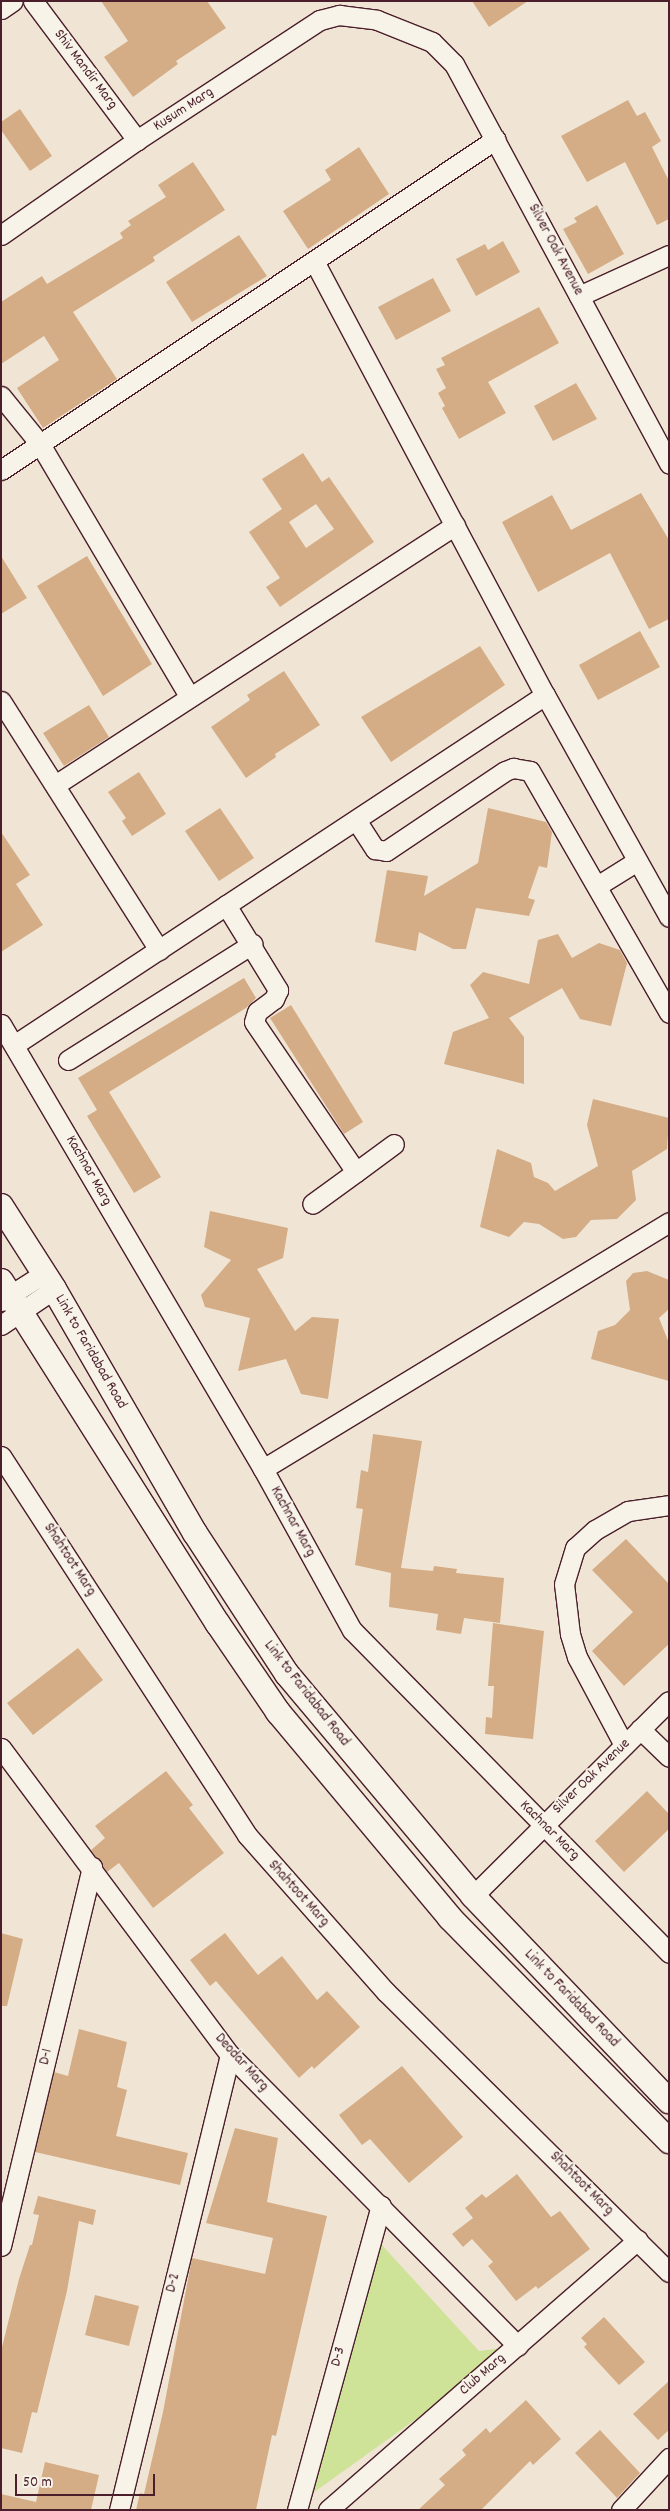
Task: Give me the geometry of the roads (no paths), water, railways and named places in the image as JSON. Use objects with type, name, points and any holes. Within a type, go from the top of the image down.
[{"type":"main road","name":"Link to Faridabad Road","points":[[1,1206],[49,1281],[194,1532],[282,1667],[473,1896],[669,2101]]},
{"type":"main road","name":"Link to Faridabad Road","points":[[8,1298],[218,1624],[278,1712],[450,1918],[669,2141]]},
{"type":"street","points":[[1,9],[12,1]]},
{"type":"street","name":"Shiv Mandir Marg","points":[[33,1],[137,140]]},
{"type":"street","name":"Kusum Marg","points":[[1,236],[137,140],[320,20],[339,15],[377,20],[432,42]]},
{"type":"street","name":"Silver Oak Avenue","points":[[432,42],[454,64],[669,464]]},
{"type":"street","points":[[1,470],[496,139]]},
{"type":"street","points":[[579,296],[669,255]]},
{"type":"street","points":[[314,261],[545,695],[669,917]]},
{"type":"street","points":[[1,396],[40,444],[189,696]]},
{"type":"street","points":[[55,785],[189,696],[455,525]]},
{"type":"street","points":[[14,1045],[545,695]]},
{"type":"street","points":[[1,701],[159,950]]},
{"type":"street","points":[[356,820],[375,850],[386,851],[505,771],[523,768],[536,779],[669,1013]]},
{"type":"street","points":[[597,886],[637,861]]},
{"type":"street","points":[[226,906],[252,944],[278,990],[274,998],[257,1012],[254,1022],[356,1172]]},
{"type":"street","points":[[68,1060],[252,944]]},
{"type":"street","name":"Kachnar Marg","points":[[1,1024],[263,1469],[352,1630],[669,1953]]},
{"type":"street","points":[[312,1204],[394,1144]]},
{"type":"street","points":[[263,1469],[669,1222]]},
{"type":"street","points":[[1,1325],[8,1298],[49,1281]]},
{"type":"street","name":"Shahtoot Marg","points":[[1,1456],[247,1835],[386,1992],[669,2272]]},
{"type":"street","points":[[624,1745],[577,1657],[570,1634],[564,1584],[574,1548],[595,1530],[628,1511],[669,1505]]},
{"type":"street","name":"Silver Oak Avenue","points":[[473,1896],[669,1701]]},
{"type":"street","points":[[640,1729],[669,1757]]},
{"type":"street","name":"Deodar Marg","points":[[1,1748],[92,1867],[230,2056],[381,2205],[518,2346]]},
{"type":"street","name":"D-1","points":[[1,2246],[9,2179],[92,1867]]},
{"type":"street","name":"D-2","points":[[118,2510],[230,2056]]},
{"type":"street","name":"D-3","points":[[297,2510],[381,2205]]},
{"type":"street","name":"Club Marg","points":[[328,2510],[638,2240]]},
{"type":"street","points":[[621,2510],[669,2458]]}]
